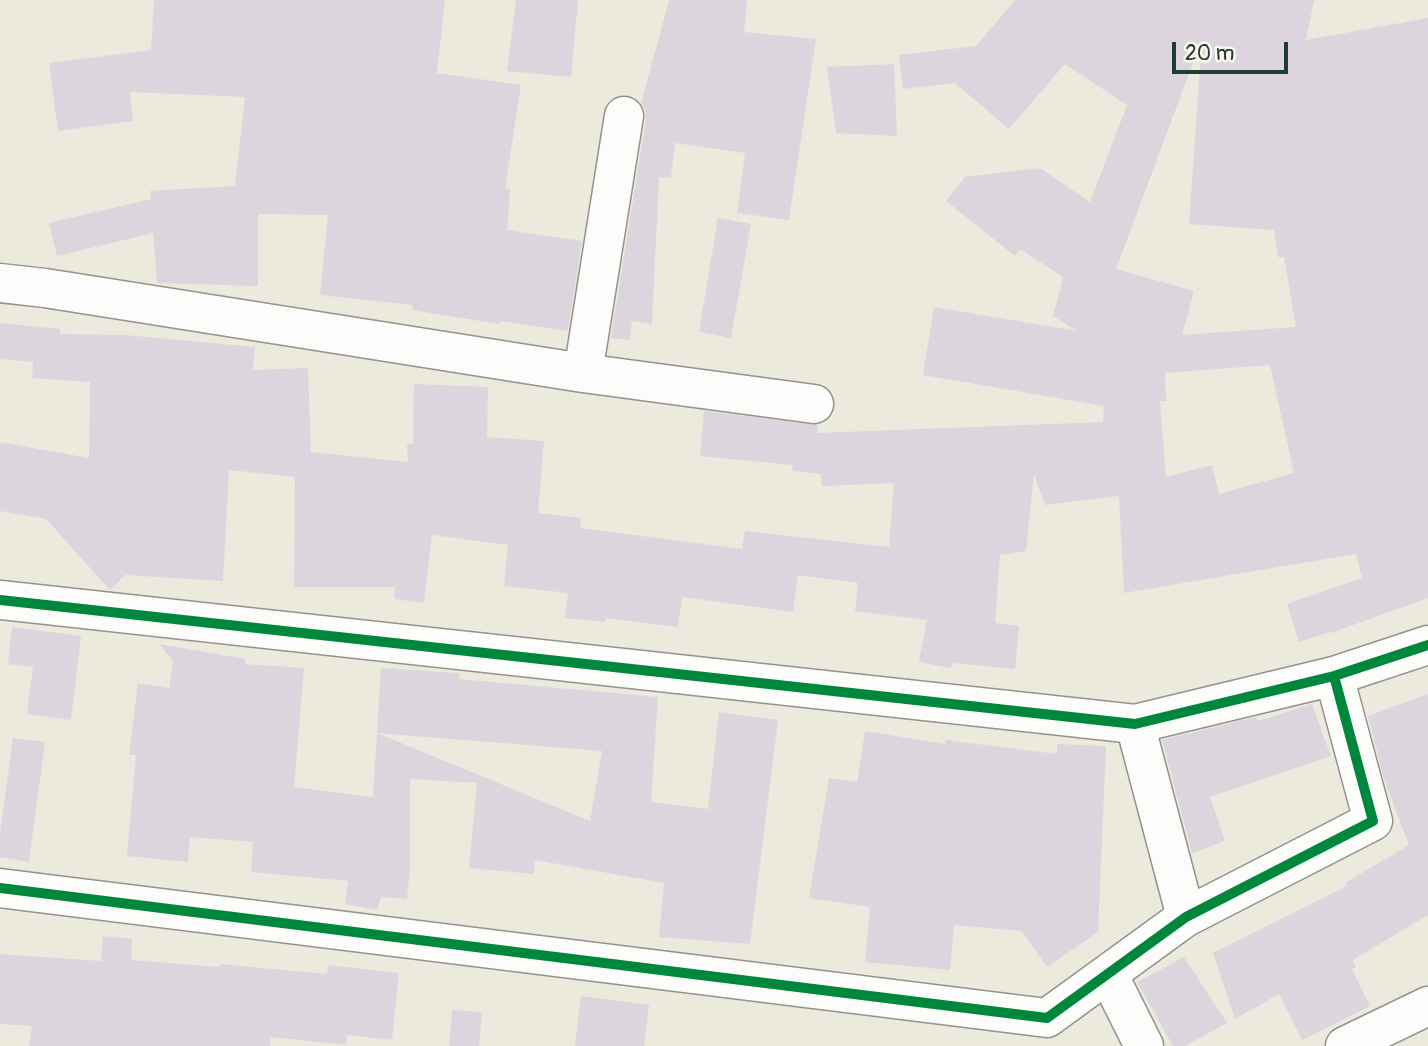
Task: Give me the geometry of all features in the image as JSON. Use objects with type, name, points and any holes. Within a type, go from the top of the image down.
[{"type":"street","points":[[583,373],[624,116]]},
{"type":"street","points":[[0,283],[583,373],[814,404]]},
{"type":"street","points":[[0,600],[1135,724],[1334,676],[1428,645]]},
{"type":"street","points":[[0,888],[1043,1032],[1108,974],[1186,917],[1373,821],[1334,676]]},
{"type":"street","points":[[1135,724],[1186,917]]},
{"type":"street","points":[[1108,974],[1144,1046]]},
{"type":"street","points":[[1345,1046],[1428,1006]]},
{"type":"building","points":[[154,0],[445,0],[437,73],[521,85],[505,189],[510,189],[507,230],[582,241],[568,331],[500,321],[499,324],[412,310],[413,305],[320,295],[328,215],[258,214],[258,286],[157,283],[153,233],[57,256],[49,223],[151,199],[150,191],[235,186],[245,97],[130,92],[133,121],[58,131],[49,63],[151,50]]},
{"type":"building","points":[[516,0],[578,0],[571,77],[507,71]]},
{"type":"building","points":[[669,0],[747,0],[744,32],[816,39],[789,220],[737,213],[745,153],[675,143],[671,178],[659,177],[652,324],[632,321],[630,340],[611,338],[646,119],[645,109],[641,104]]},
{"type":"building","points":[[1015,0],[1314,0],[1306,40],[1428,18],[1428,598],[1299,642],[1287,604],[1362,578],[1356,554],[1124,593],[1119,496],[1045,505],[1034,474],[1026,551],[1000,555],[995,623],[1019,626],[1015,669],[952,663],[951,668],[919,662],[927,620],[855,611],[858,583],[798,575],[793,612],[682,597],[678,627],[606,618],[605,622],[565,618],[568,593],[504,586],[508,545],[432,535],[424,603],[394,599],[395,587],[294,587],[295,477],[229,470],[223,581],[125,575],[110,590],[46,519],[0,511],[0,442],[89,458],[90,382],[32,378],[33,362],[0,359],[0,323],[60,329],[60,334],[125,335],[255,347],[253,370],[308,368],[311,452],[408,462],[407,444],[413,444],[414,384],[488,387],[487,437],[544,441],[538,513],[581,518],[580,528],[742,549],[745,531],[889,547],[894,483],[822,486],[821,474],[792,471],[793,465],[700,456],[704,411],[818,425],[817,433],[1103,422],[1104,406],[923,375],[934,307],[1077,331],[1053,316],[1063,277],[1020,249],[1015,256],[946,201],[965,177],[1040,168],[1090,202],[1127,105],[1065,64],[1009,129],[955,83],[903,89],[899,55],[976,46]],"holes":[[[1202,39],[1189,224],[1274,230],[1278,257],[1284,257],[1296,327],[1182,335],[1194,291],[1116,269]],[[1270,365],[1294,473],[1219,494],[1212,465],[1166,477],[1160,401],[1166,401],[1165,373]]]},
{"type":"building","points":[[894,64],[897,136],[836,133],[827,67]]},
{"type":"building","points":[[718,218],[751,224],[731,338],[699,332]]},
{"type":"building","points":[[12,627],[81,636],[71,720],[27,714],[33,667],[8,664]]},
{"type":"building","points":[[159,644],[246,659],[245,664],[304,668],[294,787],[373,797],[381,668],[459,673],[459,679],[658,697],[651,802],[708,809],[719,712],[778,720],[750,944],[659,937],[664,883],[535,860],[534,874],[469,868],[477,783],[410,779],[410,868],[407,899],[381,897],[377,910],[345,904],[348,881],[251,872],[253,842],[190,837],[188,862],[127,856],[136,755],[129,755],[138,683],[169,688],[173,661]],"holes":[[[377,733],[602,751],[590,821]]]},
{"type":"building","points":[[1428,694],[1428,915],[1353,960],[1356,967],[1352,969],[1370,1006],[1302,1040],[1279,994],[1235,1019],[1213,953],[1347,886],[1345,883],[1409,845],[1384,779],[1368,716]]},
{"type":"building","points":[[1312,704],[1331,756],[1210,797],[1225,841],[1192,853],[1162,740],[1256,717],[1258,721]]},
{"type":"building","points":[[865,731],[945,744],[945,740],[1057,754],[1057,744],[1106,746],[1098,932],[1047,967],[1022,931],[954,925],[950,970],[865,962],[870,907],[809,898],[829,778],[857,782]]},
{"type":"building","points":[[13,738],[45,742],[29,862],[0,857],[0,832]]},
{"type":"building","points":[[103,936],[132,939],[131,960],[219,967],[220,964],[327,974],[328,965],[399,973],[392,1040],[347,1035],[346,1045],[271,1037],[270,1046],[29,1046],[32,1026],[0,1024],[0,954],[101,961]]},
{"type":"building","points":[[1184,957],[1227,1023],[1185,1046],[1173,1046],[1137,982]]},
{"type":"building","points":[[581,996],[649,1005],[644,1046],[575,1046]]},
{"type":"building","points":[[452,1010],[482,1012],[479,1046],[449,1046]]},
{"type":"cycle path","points":[[0,600],[1135,724],[1334,676],[1428,645]]},
{"type":"cycle path","points":[[0,888],[1047,1018],[1186,917],[1373,821],[1334,676]]}]
